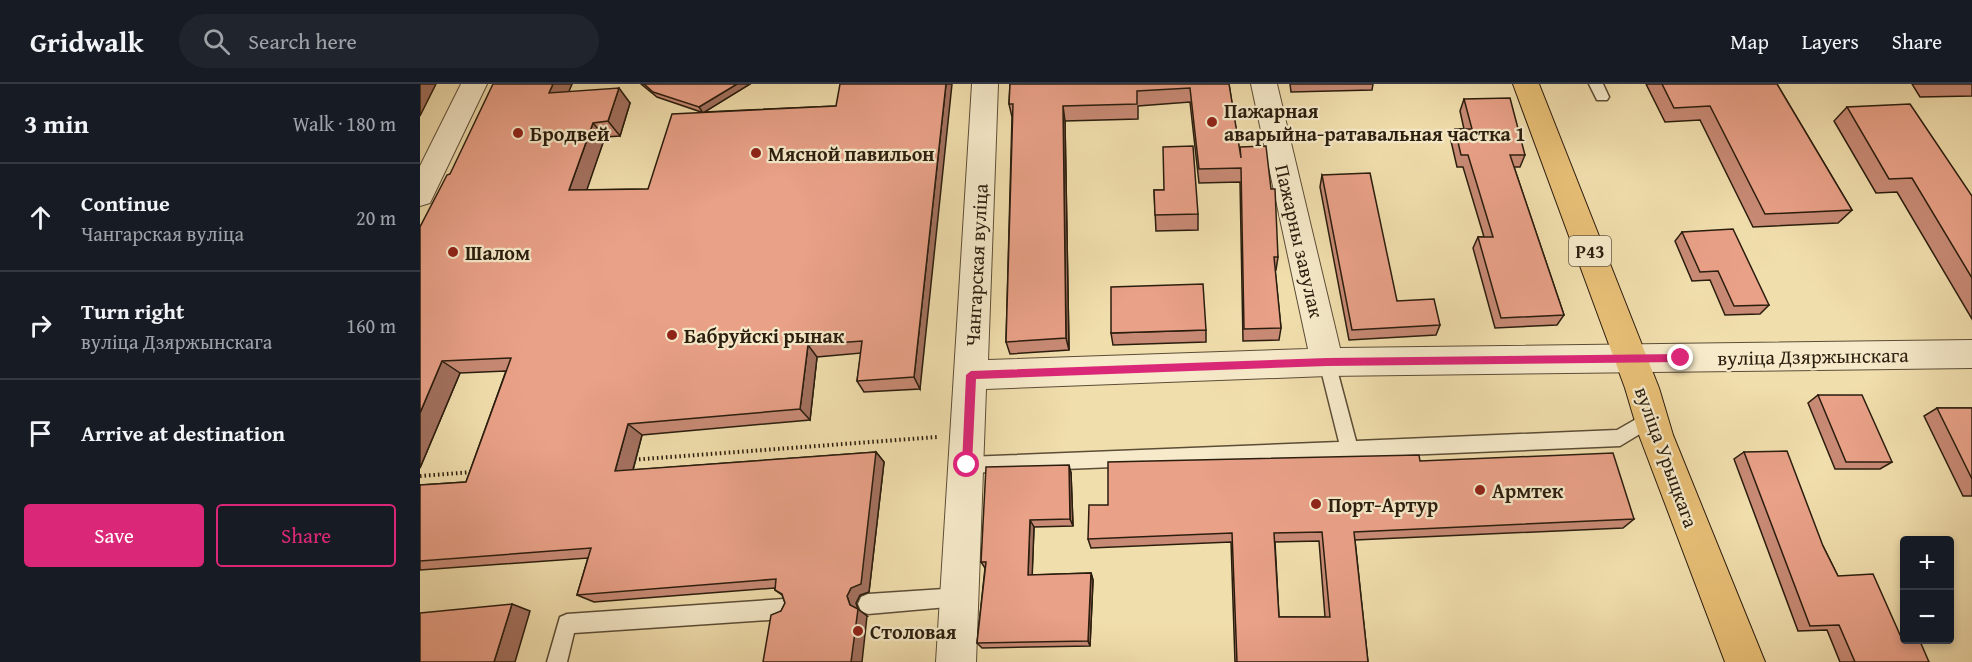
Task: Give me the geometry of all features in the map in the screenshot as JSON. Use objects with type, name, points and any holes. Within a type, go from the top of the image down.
[{"type":"main road","name":"вуліца Урыцкага","points":[[1526,84],[1631,359],[1656,435],[1745,662]]},
{"type":"street","points":[[420,195],[474,84]]},
{"type":"street","name":"Чангарская вуліца","points":[[956,662],[985,84]]},
{"type":"street","name":"Пажарны завулак","points":[[1264,84],[1327,362]]},
{"type":"street","name":"вуліца Дзяржынскага","points":[[971,375],[1327,362],[1972,354]]},
{"type":"lane","points":[[1596,84],[1602,98]]},
{"type":"lane","points":[[1327,362],[1349,449]]},
{"type":"lane","points":[[968,450],[1349,449],[1620,438],[1652,418]]},
{"type":"lane","points":[[868,604],[959,597]]},
{"type":"lane","points":[[557,662],[567,624],[784,609]]},
{"type":"path","points":[[622,461],[968,450]]},
{"type":"path","points":[[420,476],[480,472]]},
{"type":"building","name":"Бабруйскі рынак","points":[[493,84],[553,84],[549,93],[619,88],[608,121],[593,123],[569,190],[648,189],[672,114],[836,106],[840,84],[946,84],[914,377],[857,381],[862,341],[808,345],[800,409],[628,424],[615,471],[876,452],[861,584],[851,588],[847,596],[850,605],[858,609],[851,662],[763,662],[771,615],[781,611],[785,603],[782,594],[775,590],[776,579],[577,595],[591,548],[420,561],[420,485],[466,482],[511,358],[442,361],[420,413],[420,227],[447,175],[450,174]]},
{"type":"building","points":[[644,84],[737,84],[699,107],[653,92]]},
{"type":"building","points":[[1010,84],[1229,84],[1241,158],[1240,147],[1266,146],[1271,189],[1275,189],[1278,257],[1274,257],[1281,328],[1244,329],[1241,168],[1199,169],[1190,88],[1137,91],[1137,104],[1063,106],[1066,338],[1006,342],[1013,104],[1009,104]]},
{"type":"building","points":[[1662,84],[1777,84],[1852,210],[1765,214],[1710,106],[1674,108]]},
{"type":"building","points":[[1510,98],[1525,155],[1510,155],[1564,315],[1501,318],[1478,237],[1493,237],[1468,155],[1461,155],[1455,129],[1472,129],[1464,99]]},
{"type":"building","points":[[1910,104],[1972,196],[1972,278],[1912,178],[1889,179],[1847,107]]},
{"type":"building","points":[[1193,146],[1198,214],[1155,215],[1154,190],[1164,190],[1163,147]]},
{"type":"building","points":[[1370,173],[1397,301],[1434,299],[1440,325],[1352,330],[1322,175]]},
{"type":"building","points":[[1733,229],[1769,305],[1734,306],[1718,271],[1700,272],[1682,232]]},
{"type":"building","points":[[1203,284],[1206,330],[1111,333],[1111,287]]},
{"type":"building","points":[[1818,395],[1862,395],[1892,462],[1846,462]]},
{"type":"building","points":[[1937,408],[1972,408],[1972,479]]},
{"type":"building","points":[[1787,451],[1823,546],[1838,576],[1873,574],[1900,635],[1900,644],[1921,644],[1929,662],[1855,662],[1839,625],[1810,626],[1744,452]]},
{"type":"building","points":[[1613,453],[1634,519],[1354,532],[1368,662],[1237,662],[1232,533],[1088,539],[1089,505],[1108,505],[1108,462],[1419,455],[1420,461]],"holes":[[[1322,532],[1330,617],[1279,617],[1274,533]]]},
{"type":"building","points":[[1069,465],[1070,519],[1030,520],[1028,575],[1091,573],[1088,641],[977,643],[986,562],[981,562],[986,467]]},
{"type":"building","points":[[512,604],[494,662],[420,662],[420,613]]},
{"type":"place","name":"Пажарная аварыйна-ратавальная частка 1","points":[[1212,122]]},
{"type":"place","name":"Бродвей","points":[[518,133]]},
{"type":"place","name":"Мясной павильон","points":[[756,153]]},
{"type":"place","name":"Шалом","points":[[453,252]]},
{"type":"place","name":"Бабруйскі рынак","points":[[672,335]]},
{"type":"place","name":"Армтек","points":[[1480,490]]},
{"type":"place","name":"Порт-Артур","points":[[1316,504]]},
{"type":"place","name":"Столовая","points":[[858,631]]},
{"type":"route","points":[[967,465],[971,375],[1327,362],[1681,358]]}]
